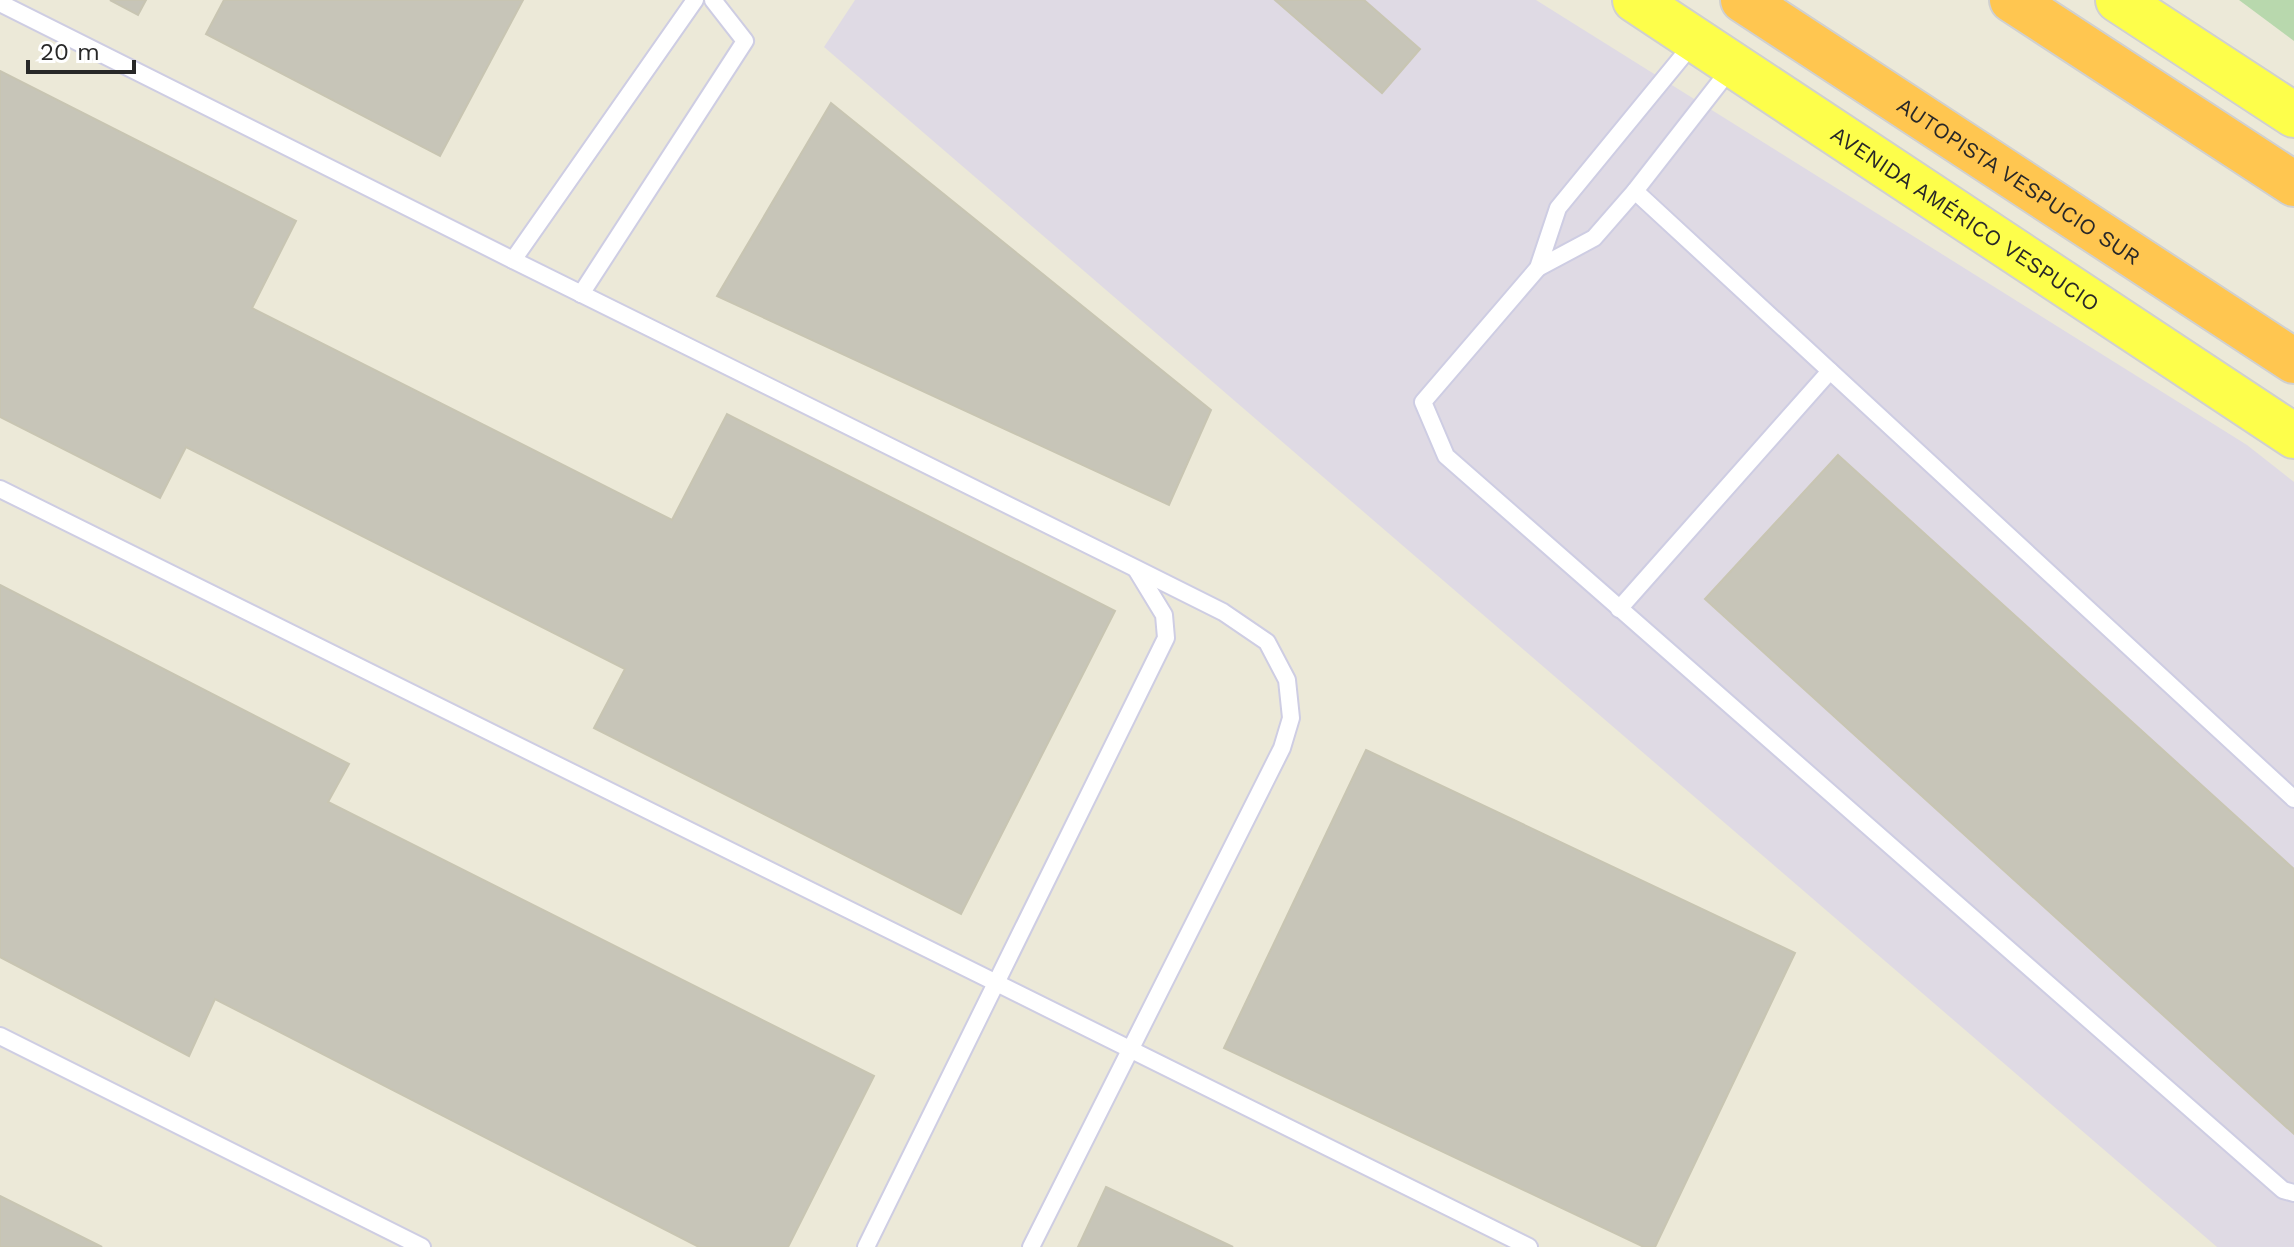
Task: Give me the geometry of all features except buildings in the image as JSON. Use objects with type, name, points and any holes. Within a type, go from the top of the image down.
[{"type":"highway","name":"AUTOPISTA VESPUCIO SUR","points":[[1743,0],[2294,361]]},
{"type":"highway","points":[[2012,0],[2294,184]]},
{"type":"main road","name":"AVENIDA AMÉRICO VESPUCIO","points":[[1635,0],[2294,436]]},
{"type":"main road","points":[[2118,0],[2294,115]]},
{"type":"lane","points":[[513,260],[695,0]]},
{"type":"lane","points":[[581,294],[745,41],[713,0]]},
{"type":"lane","points":[[0,3],[1223,612],[1267,642],[1287,680],[1291,718],[1282,748],[1031,1247]]},
{"type":"lane","points":[[1538,268],[1558,208],[1696,40]]},
{"type":"lane","points":[[1733,65],[1635,191],[1594,238],[1538,268],[1423,402],[1446,456],[2283,1190],[2294,1193]]},
{"type":"lane","points":[[1635,191],[2294,799]]},
{"type":"lane","points":[[1619,609],[1830,371]]},
{"type":"lane","points":[[0,489],[1529,1247]]},
{"type":"lane","points":[[866,1247],[1166,638],[1164,615],[1135,568]]},
{"type":"lane","points":[[0,1036],[422,1247]]},
{"type":"shaded area","points":[[855,0],[1536,0],[2247,445],[2294,482],[2294,1247],[2217,1247],[824,47]]},
{"type":"green space","points":[[2239,0],[2294,0],[2294,41]]}]
